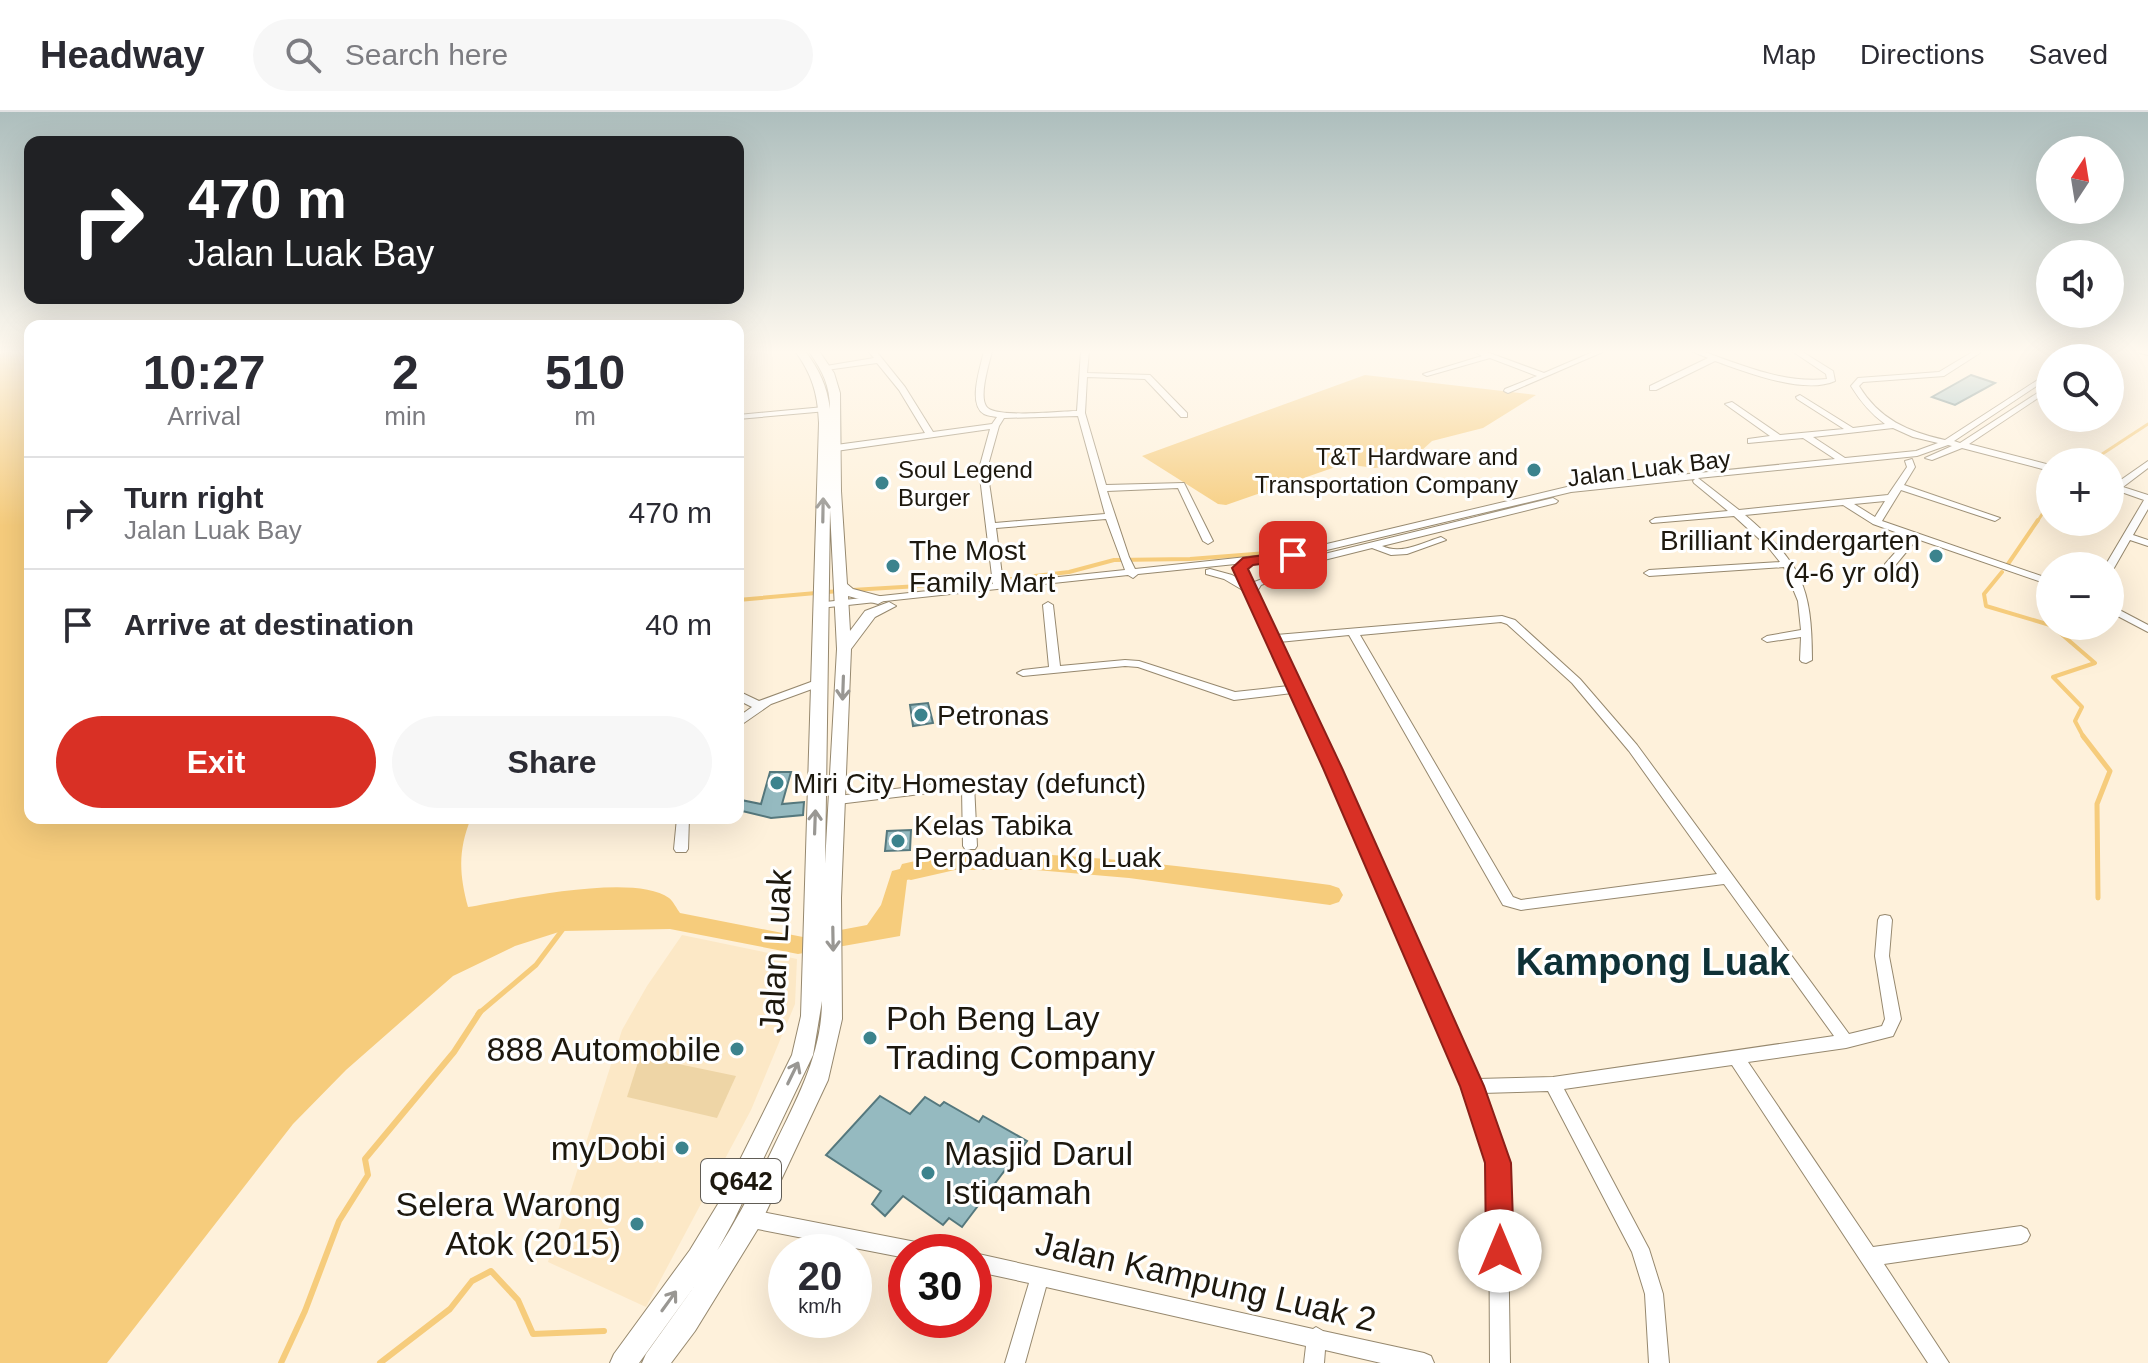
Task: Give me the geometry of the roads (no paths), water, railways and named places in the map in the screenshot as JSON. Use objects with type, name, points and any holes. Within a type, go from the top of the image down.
[{"type":"main road","name":"Jalan Luak","points":[[655,1363],[686,1322],[751,1219],[821,1068],[832,1019],[823,979],[818,688],[824,409]]},
{"type":"main road","name":"Jalan Luak","points":[[822,899],[838,800],[844,649],[835,409]]},
{"type":"main road","points":[[842,594],[884,603]]},
{"type":"main road","points":[[844,649],[870,614],[884,603]]},
{"type":"main road","name":"Jalan Luak","points":[[623,1363],[691,1270],[726,1212],[802,1055],[823,979]]},
{"type":"street","points":[[744,416],[820,409]]},
{"type":"street","points":[[913,409],[930,434]]},
{"type":"street","points":[[984,409],[1002,416],[1081,413]]},
{"type":"street","points":[[1081,409],[1110,516],[1130,568]]},
{"type":"street","points":[[1179,409],[1184,415]]},
{"type":"street","points":[[1737,409],[1778,438]]},
{"type":"street","points":[[1819,409],[1853,431]]},
{"type":"street","points":[[1872,409],[1891,426],[1906,433],[1944,444],[1959,441],[2036,464]]},
{"type":"street","name":"Jalan Luak Bay","points":[[1244,564],[1339,546],[1571,489],[1844,461],[1929,458],[1959,441],[2002,409]]},
{"type":"street","name":"Jalan Luak Bay","points":[[1959,441],[1974,436],[2015,409]]},
{"type":"street","points":[[998,581],[983,469],[995,426],[1002,416]]},
{"type":"street","points":[[836,448],[995,426]]},
{"type":"street","points":[[1751,441],[1891,426]]},
{"type":"street","points":[[1876,522],[1889,498],[1900,487],[1919,447],[1906,433]]},
{"type":"street","points":[[1806,436],[1844,461]]},
{"type":"street","points":[[1974,436],[1974,441],[1985,451]]},
{"type":"street","name":"Jalan Luak Bay","points":[[1244,564],[1330,557],[1574,497],[1913,457],[1944,444]]},
{"type":"street","points":[[2124,480],[2148,464]]},
{"type":"street","points":[[1697,481],[1776,549],[1788,564],[1802,594],[1806,660]]},
{"type":"street","points":[[1104,488],[1181,485],[1208,541]]},
{"type":"street","points":[[1900,487],[1995,518]]},
{"type":"street","points":[[2119,552],[2148,500],[2124,490]]},
{"type":"street","points":[[1655,521],[1889,498]]},
{"type":"street","points":[[1846,503],[1876,522],[2036,577]]},
{"type":"street","points":[[991,526],[1110,516]]},
{"type":"street","points":[[1889,566],[1916,535]]},
{"type":"street","points":[[2129,537],[2148,543]]},
{"type":"street","points":[[1375,546],[1386,553],[1395,554],[1441,540]]},
{"type":"street","points":[[1250,591],[1257,583],[1330,557]]},
{"type":"street","points":[[884,603],[998,581],[1130,568],[1244,564]]},
{"type":"street","points":[[1210,572],[1244,564]]},
{"type":"street","points":[[1244,564],[1250,591],[1472,1086],[1498,1163],[1500,1363]]},
{"type":"street","points":[[1649,573],[1788,564]]},
{"type":"street","points":[[884,603],[1130,568],[1210,572],[1228,577],[1250,591]]},
{"type":"street","points":[[820,600],[842,594]]},
{"type":"street","points":[[1048,605],[1055,670]]},
{"type":"street","points":[[2124,616],[2148,629]]},
{"type":"street","points":[[1272,639],[1502,619],[1511,622],[1576,681],[1612,722],[1734,884],[1846,1041]]},
{"type":"street","points":[[1767,639],[1805,633]]},
{"type":"street","points":[[1354,634],[1508,901],[1521,905],[1734,884]]},
{"type":"street","points":[[1023,673],[1125,663],[1139,664],[1234,696],[1296,689]]},
{"type":"street","points":[[744,718],[759,706],[778,698],[818,688]]},
{"type":"street","points":[[744,698],[759,706]]},
{"type":"street","points":[[838,800],[968,784],[970,846]]},
{"type":"street","points":[[681,849],[683,824]]},
{"type":"street","points":[[1472,1086],[1553,1084],[1846,1041],[1888,1031],[1892,1024],[1882,956],[1885,920]]},
{"type":"street","points":[[1736,1058],[1939,1363]]},
{"type":"street","points":[[1553,1084],[1640,1249],[1654,1294],[1659,1363]]},
{"type":"street","points":[[726,1212],[888,1246]]},
{"type":"street","points":[[1868,1257],[2021,1235]]},
{"type":"street","name":"Jalan Kampung Luak 2","points":[[992,1266],[1424,1363]]},
{"type":"street","points":[[1015,1363],[1040,1277]]},
{"type":"street","points":[[1314,1363],[1316,1337]]},
{"type":"waterway","points":[[2111,448],[2148,424]]},
{"type":"waterway","points":[[2008,564],[2036,523]]},
{"type":"waterway","points":[[852,590],[986,582],[1069,572],[1114,560],[1190,559],[1267,553]]},
{"type":"waterway","points":[[2002,572],[1984,594],[1986,606],[2036,621]]},
{"type":"waterway","points":[[744,599],[839,591]]},
{"type":"waterway","points":[[2068,640],[2095,663],[2053,677],[2082,707],[2075,721],[2084,738]]},
{"type":"waterway","points":[[2083,736],[2110,771],[2097,804],[2098,898]]},
{"type":"waterway","points":[[911,871],[955,861],[1036,861],[1129,869],[1330,895]]},
{"type":"waterway","points":[[480,1013],[536,965],[563,929]]},
{"type":"waterway","points":[[281,1363],[305,1311],[339,1221],[368,1175],[365,1159],[454,1052],[480,1013]]},
{"type":"waterway","points":[[380,1363],[450,1309],[472,1281],[491,1271],[518,1300],[533,1334],[604,1331]]},
{"type":"place","name":"T&T Hardware and Transportation Company","points":[[1534,470]]},
{"type":"place","name":"Soul Legend Burger","points":[[882,483]]},
{"type":"place","name":"Brilliant Kindergarten (4-6 yr old)","points":[[1936,556]]},
{"type":"place","name":"The Most Family Mart","points":[[893,566]]},
{"type":"place","name":"Petronas","points":[[921,715]]},
{"type":"place","name":"Miri City Homestay (defunct)","points":[[777,783]]},
{"type":"place","name":"Kelas Tabika Perpaduan Kg Luak","points":[[898,841]]},
{"type":"place","name":"Poh Beng Lay Trading Company","points":[[870,1038]]},
{"type":"place","name":"888 Automobile","points":[[737,1049]]},
{"type":"place","name":"myDobi","points":[[682,1148]]},
{"type":"place","name":"Masjid Darul Istiqamah","points":[[928,1173]]},
{"type":"place","name":"Selera Warong Atok (2015)","points":[[637,1224]]},
{"type":"district","name":"Kampong Luak","points":[[1653,962]]}]
